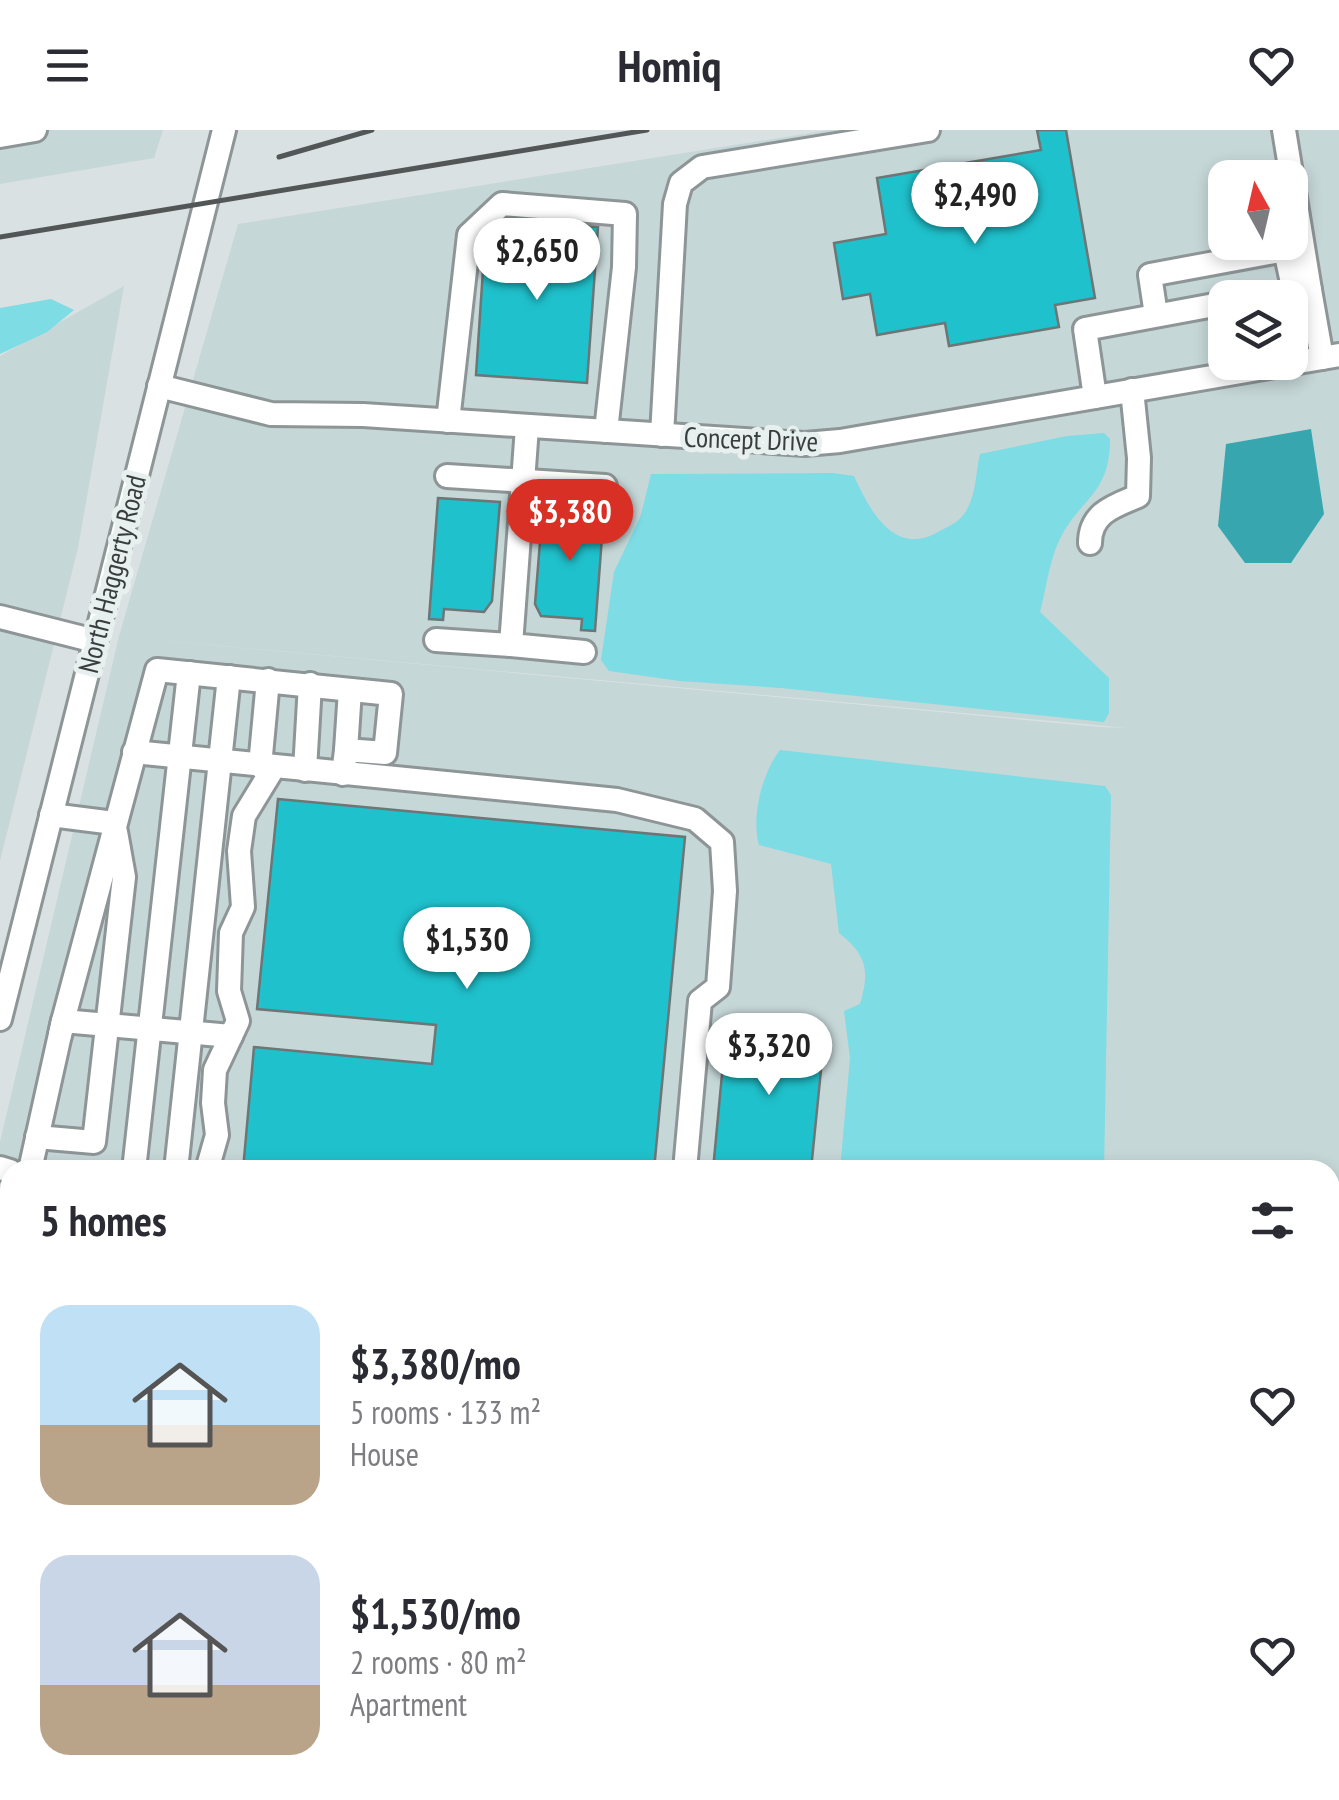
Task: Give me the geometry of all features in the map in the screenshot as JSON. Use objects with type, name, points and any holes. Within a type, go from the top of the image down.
[{"type":"street","points":[[0,136],[35,130]]},
{"type":"street","name":"North Haggerty Road","points":[[0,1019],[224,130]]},
{"type":"street","points":[[662,435],[670,269],[675,204],[681,182],[702,167],[928,130]]},
{"type":"street","points":[[1284,130],[1301,280]]},
{"type":"street","points":[[448,420],[468,235],[502,204],[625,214],[624,267],[606,431]]},
{"type":"street","points":[[1156,315],[1150,275],[1286,250],[1298,280]]},
{"type":"street","points":[[1308,304],[1331,356]]},
{"type":"street","points":[[1095,397],[1085,330],[1208,306]]},
{"type":"street","name":"Concept Drive","points":[[159,386],[271,414],[448,420],[805,444],[1331,356]]},
{"type":"street","points":[[1090,542],[1094,522],[1106,509],[1138,496],[1140,458],[1132,390]]},
{"type":"street","points":[[512,645],[528,426]]},
{"type":"street","points":[[447,476],[605,486]]},
{"type":"street","points":[[0,617],[95,642]]},
{"type":"street","points":[[436,640],[584,652]]},
{"type":"street","points":[[32,1160],[63,1021],[158,670],[390,694],[384,753],[346,750]]},
{"type":"street","points":[[135,1160],[189,673]]},
{"type":"street","points":[[177,1160],[230,677]]},
{"type":"street","points":[[210,1160],[217,1135],[213,1103],[215,1070],[238,1021],[229,991],[231,934],[243,906],[239,851],[244,816],[267,766],[268,680]]},
{"type":"street","points":[[305,770],[310,684]]},
{"type":"street","points":[[343,774],[350,690]]},
{"type":"street","points":[[134,752],[617,800],[695,819],[722,842],[725,891],[718,986],[700,1002],[685,1160]]},
{"type":"street","points":[[51,815],[114,823]]},
{"type":"street","points":[[94,1142],[124,877],[114,823]]},
{"type":"street","points":[[63,1021],[231,1036]]},
{"type":"street","points":[[38,1137],[136,1146]]},
{"type":"shaded area","points":[[0,130],[163,130],[154,158],[0,184]]},
{"type":"shaded area","points":[[829,130],[1339,130],[1339,1160],[0,1160],[0,1142],[119,636],[238,224]],"holes":[[[134,638],[1128,728],[1101,727]]]},
{"type":"shaded area","points":[[124,286],[78,548],[0,861],[0,356]]},
{"type":"shaded area","points":[[51,299],[74,310],[47,332],[0,354],[0,308]]},
{"type":"shaded area","points":[[1311,429],[1324,514],[1291,563],[1245,563],[1218,526],[1226,444]]},
{"type":"shaded area","points":[[1104,433],[1110,439],[1105,473],[1058,543],[1040,612],[1109,678],[1109,713],[1104,722],[680,681],[609,671],[601,660],[614,572],[641,515],[651,474],[854,476],[876,516],[886,526],[909,539],[922,538],[953,524],[964,514],[973,492],[980,454],[1067,436]]},
{"type":"shaded area","points":[[780,750],[1105,786],[1111,795],[1104,1160],[841,1160],[850,1058],[844,1011],[860,1004],[864,964],[856,949],[839,933],[831,864],[759,845],[756,822],[768,771]]},
{"type":"building","points":[[1037,130],[1066,130],[1095,298],[1055,305],[1059,327],[949,346],[945,323],[877,335],[870,294],[843,299],[834,243],[886,234],[877,178],[1041,150]]},
{"type":"building","points":[[502,224],[598,227],[587,383],[476,375],[485,240]]},
{"type":"building","points":[[438,498],[500,502],[492,601],[484,612],[444,609],[443,620],[429,619]]},
{"type":"building","points":[[543,505],[604,510],[595,631],[581,630],[582,619],[541,616],[535,604]]},
{"type":"building","points":[[278,799],[685,837],[655,1160],[244,1160],[254,1047],[432,1064],[436,1025],[257,1009]]},
{"type":"building","points":[[727,1021],[825,1030],[812,1160],[714,1160]]},
{"type":"railway","points":[[279,157],[372,130]]},
{"type":"railway","points":[[0,237],[647,130]]}]
